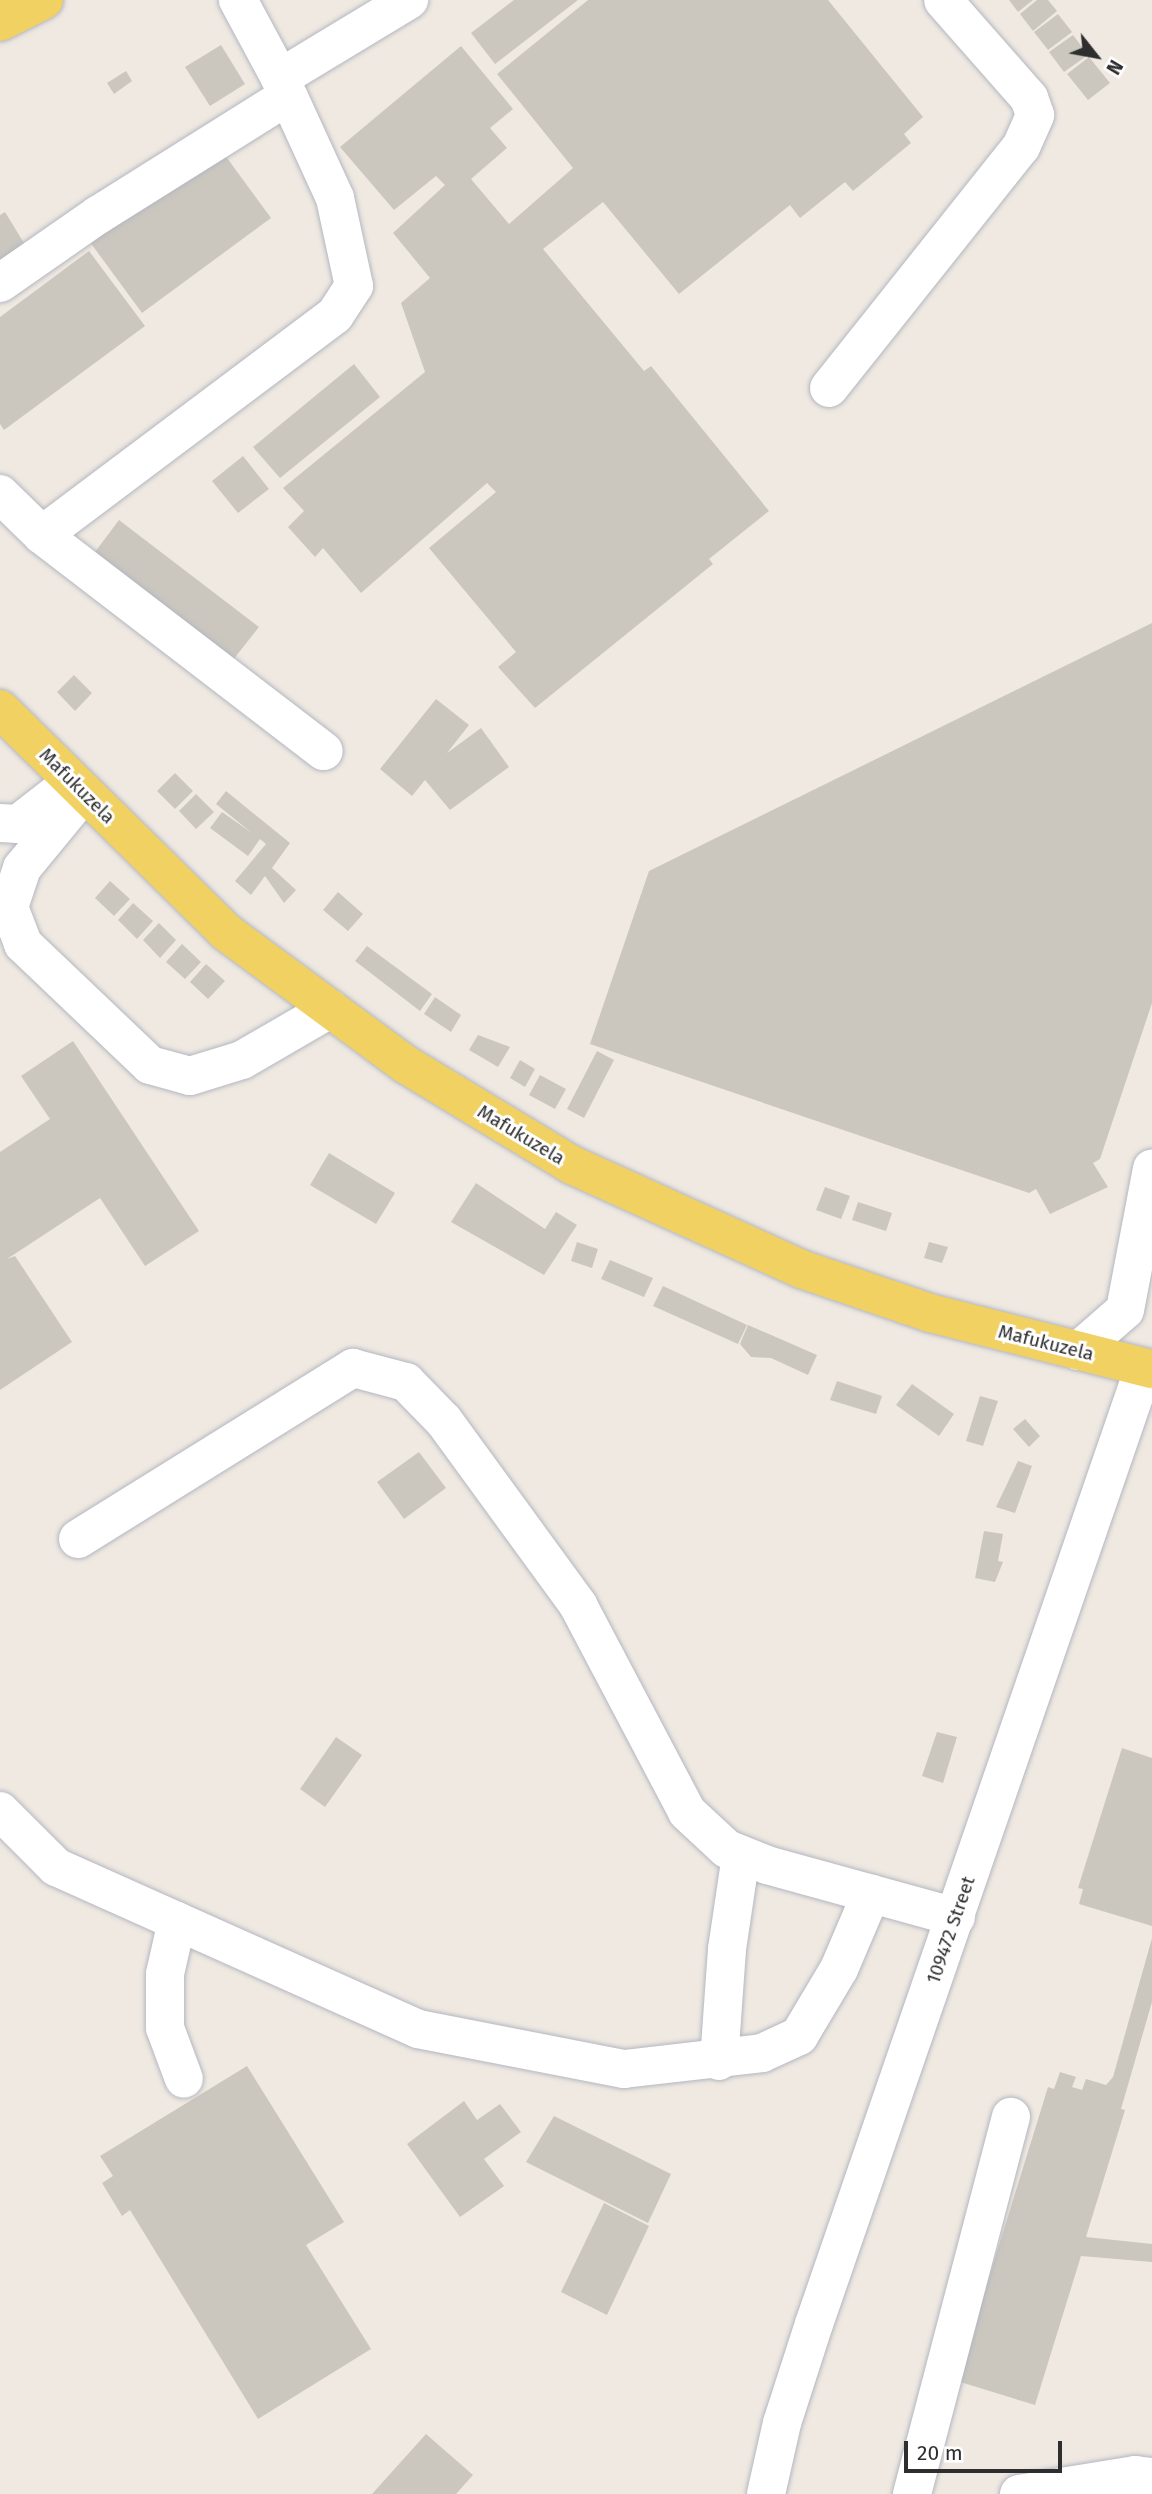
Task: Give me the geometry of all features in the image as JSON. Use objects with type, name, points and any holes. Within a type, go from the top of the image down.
[{"type":"main road","points":[[0,22],[44,0]]},
{"type":"main road","name":"Mafukuzela","points":[[0,709],[226,932],[405,1064],[572,1165],[802,1269],[917,1309],[1148,1368]]},
{"type":"street","points":[[42,536],[316,331],[349,300],[354,286],[346,235],[335,198],[284,87],[238,0]]},
{"type":"street","points":[[0,283],[409,0]]},
{"type":"street","points":[[829,388],[1021,147],[1035,116],[1029,99],[943,0]]},
{"type":"street","points":[[0,494],[42,536],[324,751]]},
{"type":"street","points":[[0,823],[18,824],[78,788]]},
{"type":"street","points":[[78,788],[22,868],[9,907],[23,944],[150,1065],[190,1076],[242,1060],[330,1009]]},
{"type":"street","points":[[1078,1351],[1125,1310],[1152,1169]]},
{"type":"street","points":[[78,1539],[353,1368],[406,1382],[444,1421],[578,1605],[687,1812],[727,1849],[741,1855],[956,1917]]},
{"type":"street","name":"109472 Street","points":[[766,2494],[782,2423],[814,2324],[1148,1368]]},
{"type":"street","points":[[0,1811],[56,1867],[418,2029],[624,2069],[719,2061],[762,2053],[799,2036],[839,1969],[871,1894]]},
{"type":"street","points":[[719,2061],[727,1949],[741,1855]]},
{"type":"street","points":[[177,1921],[165,1974],[165,2028],[184,2079]]},
{"type":"street","points":[[912,2494],[1011,2117]]},
{"type":"street","points":[[1019,2494],[1135,2475],[1152,2477]]},
{"type":"building","points":[[514,0],[578,0],[495,64],[471,33]]},
{"type":"building","points":[[588,0],[828,0],[923,117],[904,134],[911,143],[853,191],[845,182],[800,218],[790,205],[679,294],[603,202],[543,249],[644,371],[651,366],[769,511],[709,559],[713,564],[535,708],[498,667],[516,652],[429,548],[496,492],[487,483],[361,593],[323,548],[315,557],[288,527],[304,511],[283,488],[425,372],[401,303],[430,278],[393,233],[445,185],[436,176],[394,210],[340,147],[461,46],[513,109],[490,128],[507,148],[471,179],[509,224],[573,168],[497,74]]},
{"type":"building","points":[[1009,0],[1033,0],[1018,12]]},
{"type":"building","points":[[1037,0],[1048,0],[1057,11],[1033,31],[1020,14]]},
{"type":"building","points":[[1058,14],[1072,32],[1048,50],[1034,32]]},
{"type":"building","points":[[1073,35],[1088,55],[1064,72],[1049,52]]},
{"type":"building","points":[[221,45],[245,84],[210,106],[185,67]]},
{"type":"building","points":[[1089,57],[1110,83],[1088,100],[1067,74]]},
{"type":"building","points":[[126,71],[132,81],[114,94],[107,83]]},
{"type":"building","points":[[216,143],[271,218],[142,313],[87,238]]},
{"type":"building","points":[[5,212],[27,248],[0,264],[0,215]]},
{"type":"building","points":[[89,251],[145,326],[4,430],[0,424],[0,317]]},
{"type":"building","points":[[354,364],[380,397],[280,478],[253,447]]},
{"type":"building","points":[[243,456],[269,489],[238,513],[212,481]]},
{"type":"building","points":[[119,520],[259,627],[233,660],[95,552]]},
{"type":"building","points":[[1152,623],[1152,1003],[1100,1159],[1093,1163],[1108,1187],[1050,1214],[1036,1189],[1029,1193],[590,1044],[649,871]]},
{"type":"building","points":[[74,675],[92,693],[75,711],[57,692]]},
{"type":"building","points":[[436,699],[469,725],[447,753],[481,728],[509,767],[450,810],[425,780],[412,796],[380,769]]},
{"type":"building","points":[[175,773],[193,791],[175,809],[157,791]]},
{"type":"building","points":[[226,791],[290,843],[272,868],[296,890],[284,903],[265,876],[251,895],[235,881],[266,844],[260,839],[248,856],[210,828],[222,812],[252,833],[216,804]]},
{"type":"building","points":[[196,794],[214,812],[196,829],[179,811]]},
{"type":"building","points":[[110,881],[130,899],[114,916],[95,898]]},
{"type":"building","points":[[338,892],[363,914],[348,931],[323,910]]},
{"type":"building","points":[[133,903],[153,921],[137,939],[118,920]]},
{"type":"building","points":[[159,923],[176,940],[160,958],[143,940]]},
{"type":"building","points":[[182,944],[201,962],[185,979],[166,962]]},
{"type":"building","points":[[367,946],[432,994],[420,1011],[355,961]]},
{"type":"building","points":[[206,964],[225,981],[208,999],[190,982]]},
{"type":"building","points":[[435,997],[461,1015],[451,1032],[424,1014]]},
{"type":"building","points":[[478,1035],[510,1047],[498,1067],[469,1050]]},
{"type":"building","points":[[73,1041],[199,1231],[145,1266],[100,1198],[7,1259],[15,1256],[72,1342],[0,1390],[0,1152],[50,1119],[21,1076]]},
{"type":"building","points":[[597,1051],[614,1060],[584,1118],[567,1109]]},
{"type":"building","points":[[520,1060],[535,1069],[525,1087],[510,1078]]},
{"type":"building","points":[[540,1075],[566,1089],[555,1109],[529,1095]]},
{"type":"building","points":[[329,1153],[395,1193],[376,1224],[310,1185]]},
{"type":"building","points":[[476,1183],[545,1229],[556,1212],[577,1225],[544,1275],[451,1222]]},
{"type":"building","points":[[825,1187],[850,1196],[841,1219],[816,1210]]},
{"type":"building","points":[[858,1202],[892,1213],[886,1231],[852,1220]]},
{"type":"building","points":[[577,1242],[598,1249],[592,1268],[571,1261]]},
{"type":"building","points":[[929,1242],[948,1247],[942,1263],[924,1258]]},
{"type":"building","points":[[610,1260],[653,1278],[644,1297],[601,1279]]},
{"type":"building","points":[[663,1286],[747,1325],[738,1344],[653,1306]]},
{"type":"building","points":[[748,1325],[817,1355],[808,1375],[771,1358],[751,1357],[740,1344]]},
{"type":"building","points":[[837,1381],[882,1396],[876,1414],[830,1400]]},
{"type":"building","points":[[912,1384],[954,1414],[939,1436],[896,1405]]},
{"type":"building","points":[[980,1396],[998,1401],[983,1446],[966,1441]]},
{"type":"building","points":[[1025,1419],[1040,1436],[1029,1447],[1013,1429]]},
{"type":"building","points":[[419,1452],[446,1488],[404,1519],[377,1482]]},
{"type":"building","points":[[1018,1461],[1032,1466],[1015,1513],[996,1507]]},
{"type":"building","points":[[984,1531],[1003,1534],[998,1561],[1003,1562],[995,1582],[975,1578]]},
{"type":"building","points":[[937,1732],[957,1737],[943,1783],[922,1776]]},
{"type":"building","points":[[336,1737],[362,1755],[325,1807],[300,1789]]},
{"type":"building","points":[[1122,1748],[1152,1758],[1152,1926],[1079,1904],[1083,1889],[1078,1888]]},
{"type":"building","points":[[1152,1938],[1152,2002],[1121,2109],[1125,2110],[1086,2237],[1152,2244],[1152,2262],[1081,2256],[1035,2405],[957,2381],[1048,2087],[1054,2089],[1060,2072],[1076,2077],[1072,2087],[1082,2090],[1086,2079],[1106,2085],[1113,2077]]},
{"type":"building","points":[[247,2066],[344,2222],[306,2245],[371,2349],[258,2419],[130,2210],[122,2216],[102,2183],[113,2176],[100,2156]]},
{"type":"building","points":[[464,2101],[477,2120],[500,2104],[521,2132],[484,2159],[504,2186],[460,2217],[407,2144]]},
{"type":"building","points":[[554,2116],[671,2174],[648,2223],[526,2162]]},
{"type":"building","points":[[604,2203],[649,2226],[607,2315],[561,2292]]},
{"type":"building","points":[[426,2434],[473,2475],[456,2494],[372,2494]]}]
